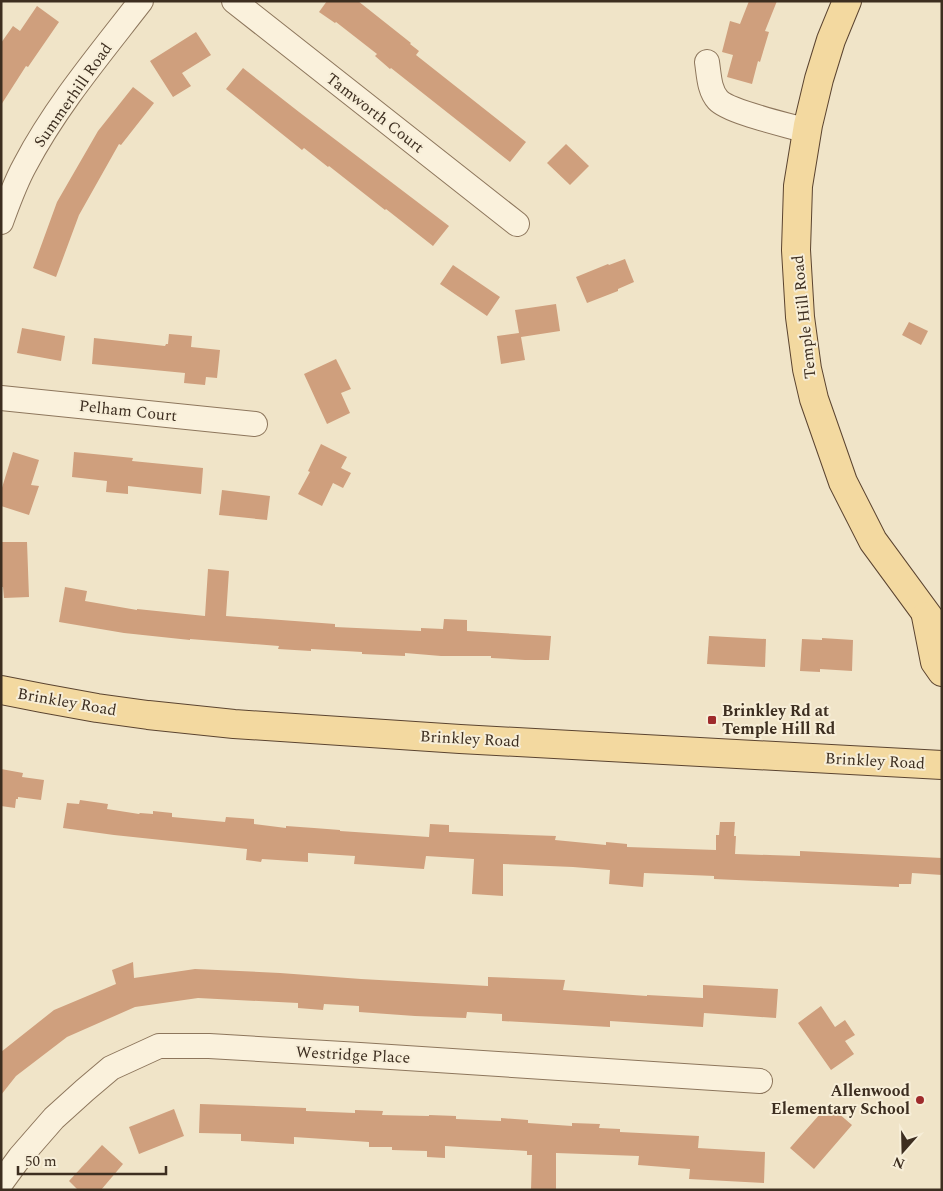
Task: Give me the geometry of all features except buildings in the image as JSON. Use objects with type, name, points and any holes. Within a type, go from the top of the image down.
[{"type":"main road","name":"Temple Hill Road","points":[[847,1],[831,40],[819,79],[807,131],[798,186],[796,250],[800,316],[809,376],[844,482],[873,541],[936,626]]},
{"type":"main road","points":[[936,626],[935,662],[942,672]]},
{"type":"main road","name":"Brinkley Road","points":[[1,690],[97,708],[234,724],[460,739],[934,760]]},
{"type":"street","name":"Summerhill Road","points":[[1,222],[24,167],[46,128],[141,1]]},
{"type":"street","name":"Tamworth Court","points":[[234,1],[517,224]]},
{"type":"street","points":[[707,62],[711,89],[718,100],[732,109],[807,131]]},
{"type":"street","name":"Pelham Court","points":[[1,398],[255,424]]},
{"type":"street","name":"Westridge Place","points":[[1,1183],[20,1157],[54,1118],[85,1090],[111,1068],[158,1046],[209,1046],[760,1081]]},
{"type":"place","name":"Brinkley Rd at Temple Hill Rd","points":[[712,720]]},
{"type":"place","name":"Allenwood Elementary School","points":[[920,1100]]}]
